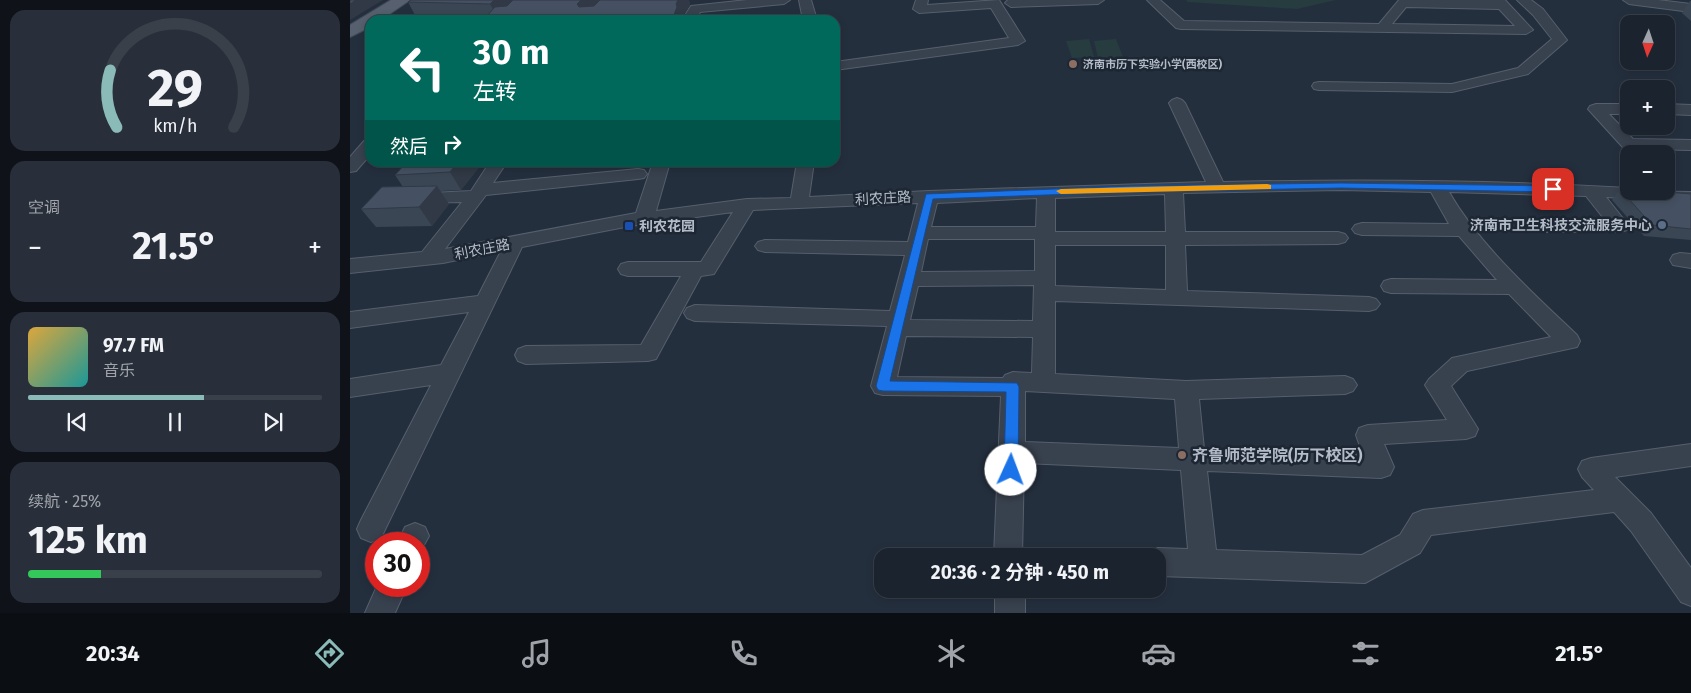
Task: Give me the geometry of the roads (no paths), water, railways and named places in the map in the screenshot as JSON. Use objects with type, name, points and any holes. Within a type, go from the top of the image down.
[{"type":"main road","points":[[378,15],[402,0]]},
{"type":"main road","points":[[391,15],[414,0]]},
{"type":"main road","points":[[350,32],[365,23]]},
{"type":"main road","points":[[350,41],[365,31]]},
{"type":"street","points":[[692,15],[695,9],[784,0]]},
{"type":"street","points":[[805,0],[806,15]]},
{"type":"street","points":[[840,65],[1018,41],[993,2],[919,9],[922,0]]},
{"type":"street","points":[[1012,3],[1098,0]]},
{"type":"street","points":[[1153,0],[1181,25],[1526,30],[1500,2],[1402,3],[1383,27]]},
{"type":"street","points":[[1319,86],[1452,88],[1523,71],[1560,40],[1538,12],[1523,0]]},
{"type":"street","points":[[1628,0],[1691,8]]},
{"type":"street","points":[[1177,103],[1216,187]]},
{"type":"street","points":[[1620,109],[1596,109],[1620,134]]},
{"type":"street","points":[[1675,109],[1691,110]]},
{"type":"street","points":[[1621,135],[1630,145]]},
{"type":"street","points":[[1675,146],[1691,145]]},
{"type":"street","points":[[350,167],[365,150]]},
{"type":"street","points":[[428,258],[496,167]]},
{"type":"street","points":[[644,218],[660,167]]},
{"type":"street","points":[[799,202],[805,167]]},
{"type":"street","points":[[397,199],[478,193],[638,174]]},
{"type":"street","name":"利农庄路","points":[[350,266],[428,258],[644,218],[747,204],[1046,192],[1341,185],[1683,195]]},
{"type":"street","points":[[1012,452],[1382,467],[1368,435],[1446,428],[1466,429],[1438,385],[1460,364],[1569,341],[1515,288],[1457,222],[1438,187]]},
{"type":"street","points":[[1174,188],[1177,298]]},
{"type":"street","points":[[1532,226],[1620,226],[1590,191]]},
{"type":"street","points":[[1043,378],[1046,192]]},
{"type":"street","points":[[929,196],[883,386],[1013,387]]},
{"type":"street","points":[[628,269],[708,269],[747,204]]},
{"type":"street","points":[[1362,229],[1464,230]]},
{"type":"street","points":[[765,246],[1046,236],[1338,238]]},
{"type":"street","points":[[371,529],[513,246]]},
{"type":"street","points":[[526,355],[648,353],[695,269]]},
{"type":"street","points":[[909,279],[1045,286],[1177,298],[1370,304]]},
{"type":"street","points":[[1391,286],[1515,288]]},
{"type":"street","points":[[350,320],[485,302]]},
{"type":"street","points":[[695,313],[1044,329]]},
{"type":"street","points":[[350,388],[450,373]]},
{"type":"street","points":[[1009,548],[1013,381],[1186,390],[1345,385]]},
{"type":"street","points":[[1186,390],[1203,563]]},
{"type":"street","points":[[1691,456],[1591,470],[1641,522],[1691,592]]},
{"type":"street","points":[[1166,562],[1365,569],[1410,544],[1423,523],[1619,499]]},
{"type":"street","points":[[380,613],[387,597]]},
{"type":"street","points":[[1010,598],[1010,613]]},
{"type":"place","name":"济南市历下实验小学(西校区)","points":[[1073,64]]},
{"type":"place","name":"济南市卫生科技交流服务中心","points":[[1662,225]]},
{"type":"place","name":"利农花园","points":[[629,226]]},
{"type":"place","name":"齐鲁师范学院(历下校区)","points":[[1182,455]]}]
